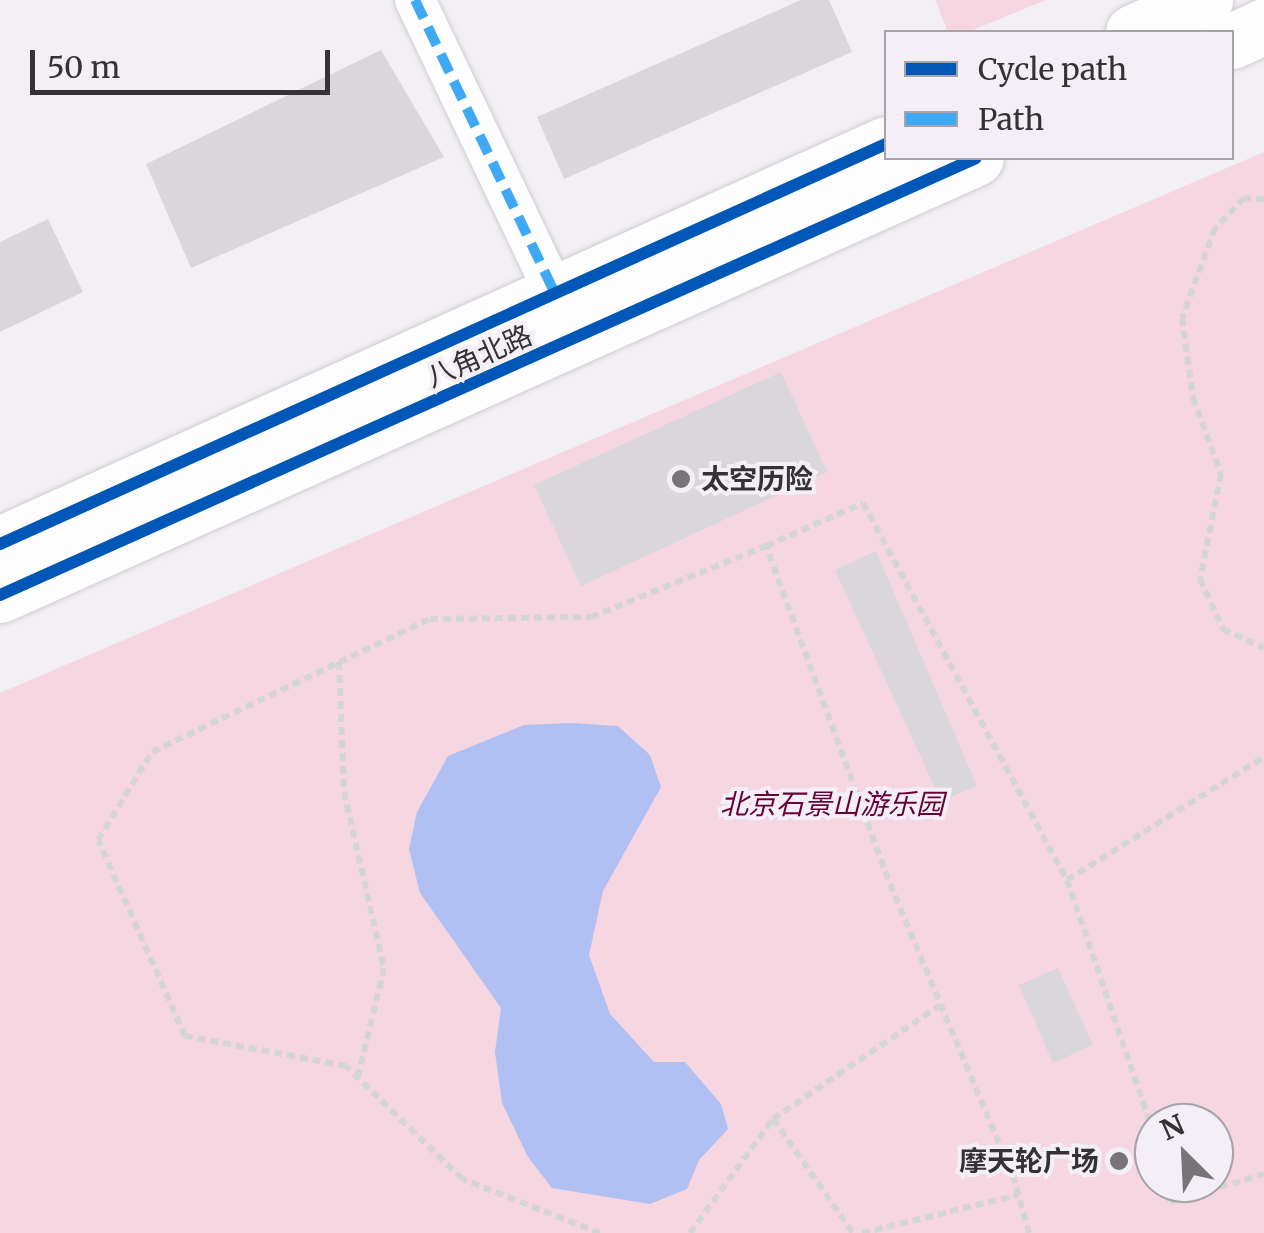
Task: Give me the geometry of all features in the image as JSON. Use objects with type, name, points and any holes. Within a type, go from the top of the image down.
[{"type":"main road","points":[[1138,30],[1205,0]]},
{"type":"main road","points":[[1234,40],[1264,26]]},
{"type":"main road","name":"八角北路","points":[[0,544],[884,145]]},
{"type":"main road","name":"八角北路","points":[[0,595],[972,160]]},
{"type":"street","points":[[415,0],[555,294]]},
{"type":"path","points":[[1264,199],[1244,198],[1215,228],[1182,318],[1193,398],[1221,474],[1200,578],[1223,629],[1264,648]]},
{"type":"path","points":[[600,1233],[462,1179],[346,1066],[185,1036],[98,840],[152,752],[430,619],[591,617],[862,503],[1067,880],[1143,1103]]},
{"type":"path","points":[[766,546],[1018,1195],[1029,1233]]},
{"type":"path","points":[[339,662],[344,792],[384,968],[358,1078]]},
{"type":"path","points":[[1067,880],[1264,758]]},
{"type":"path","points":[[690,1233],[772,1119],[941,1004]]},
{"type":"path","points":[[772,1119],[853,1233]]},
{"type":"path","points":[[1234,1183],[1264,1174]]},
{"type":"path","points":[[862,1233],[1018,1195]]},
{"type":"green space","points":[[935,0],[1046,0],[973,30],[947,30]]},
{"type":"green space","name":"北京石景山游乐园","points":[[1264,152],[1264,1233],[0,1233],[0,693]]},
{"type":"water","points":[[524,725],[618,726],[650,755],[661,787],[603,891],[589,955],[610,1014],[654,1062],[685,1062],[721,1104],[728,1129],[699,1160],[687,1189],[650,1204],[552,1188],[528,1157],[502,1103],[495,1052],[501,1008],[420,893],[409,849],[417,812],[448,756]]},
{"type":"building","points":[[801,0],[829,0],[852,52],[564,179],[537,117]]},
{"type":"building","points":[[381,50],[444,157],[191,268],[146,164]]},
{"type":"building","points":[[48,219],[83,292],[0,332],[0,242]]},
{"type":"building","name":"太空历险","points":[[781,372],[827,472],[581,586],[534,485]]},
{"type":"building","points":[[876,551],[977,786],[941,801],[835,570]]},
{"type":"building","points":[[1058,968],[1093,1045],[1053,1063],[1019,985]]},
{"type":"marked path","points":[[415,0],[555,294]]},
{"type":"cycle path","points":[[0,544],[884,145]]},
{"type":"cycle path","points":[[0,595],[972,160]]},
{"type":"place","name":"太空历险","points":[[681,479]]},
{"type":"place","name":"摩天轮广场","points":[[1119,1161]]}]
